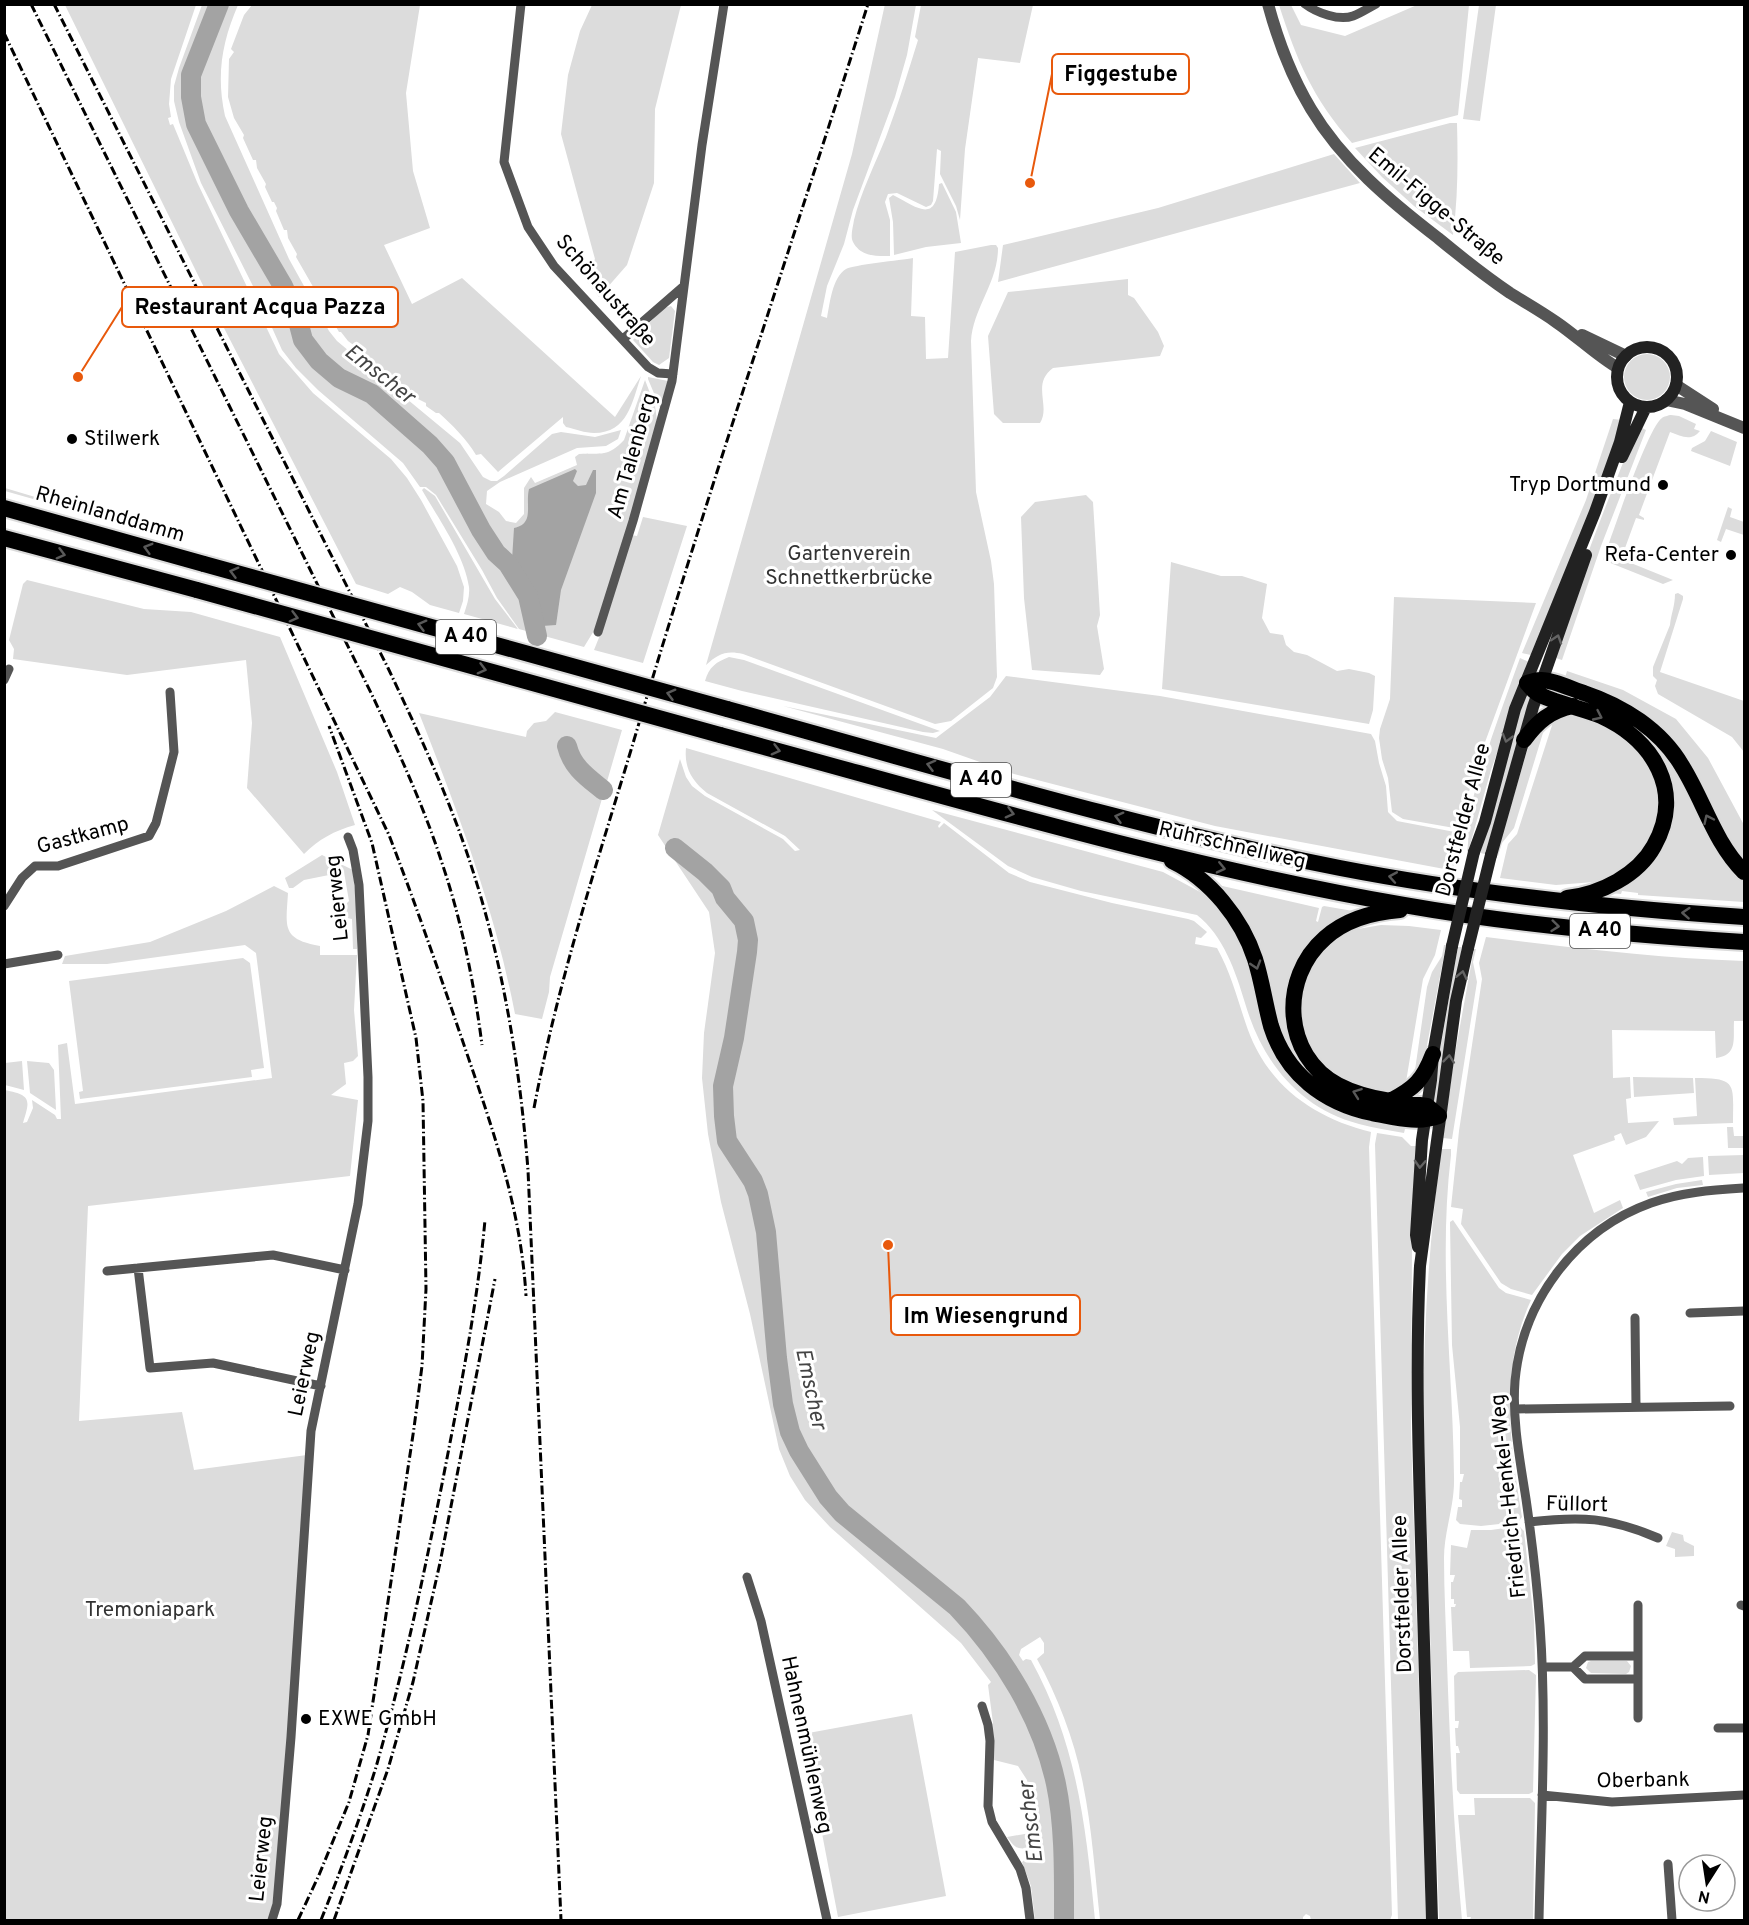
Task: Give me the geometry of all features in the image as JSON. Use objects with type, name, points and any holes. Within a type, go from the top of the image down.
[{"type":"highway","name":"Rheinlanddamm","points":[[4,508],[727,709]]},
{"type":"highway","name":"Ruhrschnellweg","points":[[4,538],[1144,849],[1321,890],[1433,910],[1563,927],[1744,942]]},
{"type":"highway","points":[[1536,686],[1632,734],[1645,747],[1656,764],[1662,777],[1666,801],[1663,826],[1650,854],[1628,874],[1603,888],[1581,896],[1542,899]]},
{"type":"highway","points":[[1536,686],[1595,697],[1622,710],[1657,734],[1682,766],[1722,846],[1744,872]]},
{"type":"highway","points":[[1524,740],[1542,718],[1561,708],[1573,705]]},
{"type":"highway","name":"Ruhrschnellweg","points":[[727,709],[1120,817],[1237,846],[1420,882],[1613,907],[1744,917]]},
{"type":"highway","points":[[1144,849],[1177,863],[1191,873],[1220,899],[1231,913],[1246,938],[1254,958],[1278,1045],[1287,1060],[1311,1087],[1339,1103],[1359,1110],[1430,1114]]},
{"type":"highway","points":[[1430,1114],[1355,1093],[1337,1085],[1314,1066],[1302,1048],[1294,1026],[1292,1006],[1302,967],[1313,950],[1330,934],[1351,921],[1387,911],[1433,910]]},
{"type":"highway","points":[[1390,1101],[1419,1082],[1433,1054]]},
{"type":"main road","points":[[1648,347],[1666,353],[1676,367],[1676,385],[1666,400],[1646,407],[1630,402],[1619,387],[1618,368],[1626,356],[1638,348],[1648,347]]},
{"type":"main road","name":"Dorstfelder Allee","points":[[1430,1114],[1448,1072],[1456,1001],[1468,948],[1491,855],[1524,740],[1536,686],[1620,442],[1630,402]]},
{"type":"main road","name":"Dorstfelder Allee","points":[[1432,1920],[1417,1376],[1420,1266],[1433,1054],[1452,946],[1474,852],[1485,822],[1515,710],[1536,686],[1606,498],[1632,433],[1646,407]]},
{"type":"street","name":"Schönaustraße","points":[[521,4],[504,162],[528,227],[554,266],[648,367],[658,373],[673,374]]},
{"type":"street","name":"Am Talenberg","points":[[598,632],[633,521],[673,374],[702,145],[724,4]]},
{"type":"street","name":"Emil-Figge-Straße","points":[[1268,4],[1289,68],[1311,109],[1344,155],[1363,175],[1418,223],[1508,291],[1557,322],[1618,368]]},
{"type":"street","points":[[1305,4],[1314,11],[1342,17],[1352,16],[1376,4]]},
{"type":"street","points":[[623,339],[684,286]]},
{"type":"street","name":"Emil-Figge-Straße","points":[[1557,322],[1626,356]]},
{"type":"street","points":[[1676,385],[1743,428]]},
{"type":"street","points":[[1666,400],[1685,404],[1743,428]]},
{"type":"street","points":[[4,680],[9,669]]},
{"type":"street","name":"Gastkamp","points":[[4,906],[22,878],[35,866],[58,866],[149,836],[156,823],[174,752],[170,692]]},
{"type":"street","name":"Leierweg","points":[[272,1920],[277,1904],[291,1737],[311,1431],[358,1204],[367,1142],[369,1103],[359,885],[353,850],[348,837]]},
{"type":"street","points":[[4,964],[58,955]]},
{"type":"street","name":"Friedrich-Henkel-Weg","points":[[1539,1920],[1543,1667],[1538,1594],[1517,1443],[1515,1382],[1519,1356],[1531,1317],[1548,1285],[1580,1245],[1601,1228],[1651,1203],[1707,1191],[1744,1188]]},
{"type":"street","points":[[106,1271],[273,1255],[345,1270]]},
{"type":"street","points":[[138,1268],[150,1368],[213,1363],[321,1386]]},
{"type":"street","points":[[1690,1313],[1744,1311]]},
{"type":"street","points":[[1635,1318],[1636,1407]]},
{"type":"street","points":[[1516,1409],[1730,1406]]},
{"type":"street","name":"Füllort","points":[[1529,1522],[1588,1518],[1632,1527],[1658,1538]]},
{"type":"street","name":"Hahnenmühlenweg","points":[[747,1577],[761,1621],[827,1920]]},
{"type":"street","points":[[1638,1605],[1638,1718]]},
{"type":"street","points":[[1543,1667],[1573,1667],[1585,1656],[1638,1656]]},
{"type":"street","points":[[1573,1667],[1585,1679],[1638,1679]]},
{"type":"street","points":[[982,1706],[990,1741],[988,1806],[992,1822],[1020,1869],[1026,1888],[1030,1920]]},
{"type":"street","points":[[1718,1728],[1744,1728]]},
{"type":"street","name":"Oberbank","points":[[1542,1795],[1612,1802],[1744,1795]]},
{"type":"street","points":[[1668,1864],[1672,1920]]},
{"type":"green space","name":"Gartenverein Schnettkerbrücke","points":[[885,4],[916,5],[907,55],[895,97],[827,286],[821,316],[827,318],[835,285],[841,273],[846,269],[913,258],[911,316],[925,317],[926,359],[948,358],[955,252],[991,245],[996,245],[998,248],[994,273],[976,317],[971,341],[976,492],[994,584],[997,677],[993,688],[951,721],[935,724],[743,654],[732,652],[723,654],[706,665],[852,154]]},
{"type":"green space","points":[[65,5],[196,5],[171,79],[169,104],[171,117],[168,118],[170,125],[173,124],[197,182],[279,354],[313,393],[391,459],[421,500],[457,566],[464,587],[459,613],[430,605],[412,592],[400,587],[388,594],[356,584],[225,330]]},
{"type":"green space","points":[[202,5],[238,5],[228,32],[222,59],[221,87],[225,116],[289,259],[329,331],[337,341],[460,443],[483,477],[491,481],[497,481],[504,476],[552,434],[561,432],[595,437],[621,430],[618,439],[606,446],[577,448],[500,482],[487,491],[486,504],[499,512],[506,521],[516,523],[524,514],[524,488],[531,477],[535,483],[577,465],[575,457],[579,454],[609,452],[624,440],[645,380],[655,406],[657,420],[648,459],[598,624],[584,647],[519,629],[497,598],[436,495],[426,487],[420,487],[403,463],[318,390],[282,350],[256,292],[201,183],[179,122],[174,101],[174,86],[179,68]]},
{"type":"green space","points":[[252,5],[420,5],[406,93],[413,171],[430,228],[384,245],[412,304],[462,278],[615,417],[641,376],[631,405],[621,422],[605,432],[591,433],[566,427],[563,417],[498,472],[481,454],[476,455],[463,437],[439,413],[426,406],[426,403],[418,399],[339,332],[296,257],[297,254],[288,238],[287,230],[284,230],[276,211],[277,208],[257,168],[256,160],[253,160],[243,138],[244,135],[234,118],[228,97],[229,59],[234,52],[231,49],[244,15]]},
{"type":"green space","points":[[592,5],[681,5],[655,109],[654,183],[627,265],[599,297],[584,278],[595,259],[561,134],[568,75],[580,31]]},
{"type":"green space","points":[[921,5],[1033,5],[1020,63],[978,58],[965,149],[960,220],[956,206],[940,174],[941,151],[937,149],[931,205],[926,207],[897,193],[888,194],[885,202],[890,220],[890,256],[869,255],[860,251],[852,240],[854,220],[864,189],[886,137],[918,40],[915,37]]},
{"type":"green space","points":[[1279,5],[1291,5],[1301,25],[1345,36],[1417,5],[1469,5],[1458,115],[1352,143],[1326,110],[1307,78],[1292,44]]},
{"type":"green space","points":[[1479,5],[1496,5],[1480,121],[1463,119]]},
{"type":"green space","points":[[1457,123],[1456,207],[1453,235],[1414,206],[1355,148]]},
{"type":"green space","points":[[1334,154],[1360,183],[998,282],[1003,245],[1158,208]]},
{"type":"green space","points":[[942,183],[956,212],[961,243],[926,247],[894,255],[893,222],[889,198],[893,195],[918,208],[930,208],[937,196],[939,184]]},
{"type":"green space","points":[[1128,279],[1128,295],[1134,298],[1158,332],[1164,346],[1160,356],[1053,368],[1043,381],[1044,409],[1040,423],[1003,423],[994,414],[988,336],[1008,292]]},
{"type":"green space","points":[[671,306],[675,311],[669,358],[659,365],[653,362],[633,340],[664,308]]},
{"type":"green space","points":[[1647,354],[1663,361],[1670,377],[1663,393],[1647,400],[1631,393],[1624,377],[1631,361]]},
{"type":"green space","points":[[648,377],[668,381],[661,410],[648,379]]},
{"type":"green space","points":[[1671,415],[1696,424],[1694,429],[1700,431],[1689,437],[1670,432],[1639,515],[1644,520],[1636,518],[1621,559],[1673,580],[1663,584],[1603,560],[1648,441],[1662,418]]},
{"type":"green space","points":[[1613,419],[1622,420],[1607,469],[1531,655],[1522,653],[1586,500]]},
{"type":"green space","points":[[1638,426],[1646,430],[1601,546],[1562,660],[1556,658],[1582,570]]},
{"type":"green space","points":[[1711,431],[1737,442],[1730,466],[1691,451],[1692,448],[1705,441]]},
{"type":"green space","points":[[5,488],[172,538],[184,542],[5,491]]},
{"type":"green space","points":[[424,488],[435,496],[495,599],[518,629],[464,614],[469,587],[462,562],[422,490]]},
{"type":"green space","points":[[1086,495],[1093,502],[1100,615],[1097,626],[1104,669],[1100,675],[1032,670],[1024,598],[1021,517],[1035,502]]},
{"type":"green space","points":[[1728,507],[1732,509],[1730,517],[1744,522],[1744,535],[1726,529],[1721,542],[1717,540]]},
{"type":"green space","points":[[643,517],[687,526],[643,663],[594,650],[604,625],[631,535],[637,536]]},
{"type":"green space","points":[[1171,562],[1221,576],[1242,576],[1267,584],[1262,618],[1270,633],[1283,635],[1286,645],[1294,652],[1307,655],[1337,671],[1349,669],[1375,676],[1373,710],[1369,724],[1162,689]]},
{"type":"green space","points":[[27,580],[144,609],[191,612],[280,637],[337,772],[355,825],[327,836],[304,854],[247,788],[252,723],[246,660],[127,675],[13,659],[14,649],[9,640],[23,584]]},
{"type":"green space","points":[[1675,594],[1683,596],[1683,599],[1660,672],[1744,701],[1744,752],[1732,737],[1658,694],[1653,667],[1670,625]]},
{"type":"green space","points":[[1394,597],[1536,603],[1484,745],[1464,807],[1460,829],[1403,819],[1392,812],[1388,778],[1379,738],[1390,699]]},
{"type":"green space","points":[[729,657],[744,660],[940,731],[923,732],[705,681],[714,666]]},
{"type":"green space","points":[[1520,658],[1529,662],[1491,770],[1468,852],[1469,815],[1475,791]]},
{"type":"green space","points":[[1567,671],[1623,690],[1676,719],[1708,758],[1744,825],[1744,865],[1733,853],[1693,772],[1667,736],[1651,720],[1625,701],[1565,678]]},
{"type":"green space","points":[[1006,676],[1160,696],[1371,734],[1375,741],[1386,786],[1388,812],[1397,821],[1463,835],[1455,871],[1215,826],[1014,774],[943,749],[783,706],[936,738],[990,697]]},
{"type":"green space","points":[[1528,695],[1533,697],[1485,854],[1480,853],[1521,706]]},
{"type":"green space","points":[[555,712],[622,730],[550,977],[549,992],[542,1019],[515,1014],[486,899],[448,787],[419,713],[526,737],[527,731],[534,723],[546,721]]},
{"type":"green space","points":[[1578,713],[1610,726],[1649,761],[1662,806],[1645,851],[1615,875],[1594,882],[1556,885],[1500,878],[1508,844],[1517,834],[1555,716]]},
{"type":"green space","points":[[1546,723],[1514,828],[1502,843],[1498,856],[1496,856],[1527,751],[1532,739]]},
{"type":"green space","points":[[1656,743],[1744,879],[1744,902],[1638,895],[1638,893],[1622,891],[1621,894],[1600,892],[1668,830],[1652,748]]},
{"type":"green space","points":[[686,748],[941,822],[939,828],[944,823],[1009,873],[1030,882],[1194,921],[1207,932],[1201,938],[1196,937],[1195,944],[1217,948],[1231,978],[1257,1050],[1281,1084],[1313,1109],[1350,1126],[1371,1132],[1369,1147],[1392,1915],[1390,1920],[1311,1920],[1306,1914],[1303,1920],[1100,1920],[1083,1784],[1065,1720],[1037,1659],[1044,1653],[1044,1643],[1040,1637],[1021,1649],[1019,1655],[1023,1661],[1031,1660],[1047,1691],[1069,1754],[1083,1819],[1095,1920],[1035,1920],[1031,1886],[1022,1862],[1031,1855],[1028,1848],[1016,1847],[1007,1837],[1036,1832],[1027,1780],[1018,1766],[994,1760],[993,1723],[988,1685],[991,1682],[961,1643],[830,1527],[805,1500],[790,1476],[779,1449],[750,1314],[721,1202],[708,1134],[702,1078],[704,1033],[715,953],[709,912],[658,835],[680,759],[686,777],[692,786],[705,796],[783,839],[795,851],[800,850],[785,836],[707,793],[693,779],[686,762]]},
{"type":"green space","points":[[932,810],[1163,872],[1202,893],[1217,906],[1238,932],[1285,1066],[1406,1125],[1404,1133],[1337,1117],[1301,1094],[1286,1079],[1272,1063],[1261,1044],[1233,967],[1221,943],[1197,915],[1081,891],[1032,877],[1008,866]]},
{"type":"green space","points":[[322,855],[353,870],[357,912],[357,949],[353,949],[352,919],[347,918],[343,911],[349,901],[344,872],[304,880],[293,888],[289,888],[285,878]]},
{"type":"green space","points":[[1218,885],[1319,908],[1316,921],[1318,922],[1324,906],[1353,911],[1356,914],[1301,957],[1290,974],[1287,984],[1285,1017],[1287,1028],[1299,1055],[1319,1084],[1291,1055]]},
{"type":"green space","name":"Tremoniapark","points":[[274,886],[288,893],[287,923],[292,935],[298,940],[320,946],[320,955],[357,955],[354,1010],[358,1056],[353,1061],[344,1063],[346,1084],[331,1095],[358,1100],[350,1176],[88,1206],[79,1421],[182,1412],[194,1470],[307,1455],[284,1809],[271,1920],[5,1920],[4,1090],[20,1094],[27,1100],[23,1123],[27,1122],[33,1108],[32,1100],[55,1115],[57,1119],[61,1119],[58,1045],[67,1043],[75,1104],[272,1078],[256,953],[245,945],[107,964],[62,964],[65,956],[150,942],[226,911]]},
{"type":"green space","points":[[1381,925],[1441,930],[1435,955],[1423,979],[1405,1088],[1393,1094],[1376,1094],[1332,1076],[1304,1039],[1298,997],[1304,972],[1333,936]]},
{"type":"green space","points":[[1486,937],[1615,952],[1744,961],[1744,1021],[1734,1021],[1733,1045],[1731,1050],[1723,1056],[1716,1058],[1715,1031],[1612,1030],[1613,1078],[1630,1077],[1631,1098],[1626,1099],[1628,1123],[1659,1121],[1646,1137],[1626,1145],[1621,1133],[1614,1136],[1615,1140],[1573,1155],[1594,1213],[1620,1200],[1623,1208],[1580,1236],[1562,1254],[1532,1295],[1511,1289],[1501,1283],[1461,1224],[1463,1209],[1451,1207],[1459,1131],[1482,979],[1479,963]]},
{"type":"green space","points":[[1444,945],[1446,945],[1424,1061],[1414,1077],[1427,987],[1432,972],[1442,956]]},
{"type":"green space","points":[[1458,947],[1462,947],[1440,1093],[1436,1102],[1431,1102]]},
{"type":"green space","points":[[1474,949],[1476,949],[1473,962],[1477,982],[1452,1139],[1443,1138],[1454,1059]]},
{"type":"green space","points":[[243,958],[250,963],[264,1068],[251,1070],[252,1077],[80,1099],[79,1092],[83,1091],[69,981]]},
{"type":"green space","points":[[22,1061],[24,1090],[5,1085],[5,1063]]},
{"type":"green space","points":[[27,1061],[49,1063],[54,1070],[56,1110],[30,1093]]},
{"type":"green space","points":[[1633,1077],[1693,1078],[1694,1093],[1634,1097]]},
{"type":"green space","points":[[1695,1078],[1719,1080],[1730,1086],[1733,1100],[1733,1123],[1674,1125],[1673,1118],[1697,1116]]},
{"type":"green space","points":[[1727,1127],[1733,1127],[1734,1136],[1744,1136],[1744,1148],[1728,1148]]},
{"type":"green space","points":[[1377,1133],[1402,1137],[1411,1146],[1416,1146],[1412,1248],[1411,1432],[1426,1920],[1398,1920],[1375,1144]]},
{"type":"green space","points":[[1441,1149],[1451,1149],[1447,1195],[1446,1275],[1454,1487],[1444,1548],[1444,1571],[1451,1759],[1462,1920],[1439,1920],[1424,1436],[1427,1292]]},
{"type":"green space","points":[[1744,1155],[1744,1173],[1709,1175],[1708,1156]]},
{"type":"green space","points":[[1703,1157],[1704,1176],[1676,1180],[1640,1190],[1634,1175],[1677,1161],[1682,1164],[1688,1158]]},
{"type":"green space","points":[[1702,1180],[1703,1185],[1677,1188],[1648,1197],[1646,1192],[1676,1184]]},
{"type":"green space","points":[[1453,1220],[1499,1288],[1506,1293],[1531,1300],[1514,1353],[1511,1380],[1511,1435],[1522,1517],[1518,1522],[1481,1526],[1460,1524],[1456,1520],[1458,1507],[1462,1507],[1462,1500],[1459,1499],[1460,1482],[1464,1474],[1460,1474],[1460,1427],[1452,1345],[1450,1222]]},
{"type":"green space","points":[[1519,1526],[1524,1531],[1534,1621],[1535,1664],[1470,1668],[1469,1651],[1453,1651],[1451,1607],[1455,1607],[1456,1604],[1454,1604],[1454,1599],[1451,1599],[1451,1582],[1455,1575],[1450,1575],[1451,1545],[1467,1548],[1471,1530]]},
{"type":"green space","points":[[1672,1532],[1683,1535],[1684,1541],[1694,1546],[1694,1556],[1675,1557],[1675,1549],[1666,1546]]},
{"type":"green space","points":[[1627,1661],[1631,1666],[1626,1674],[1591,1673],[1586,1668],[1588,1662]]},
{"type":"green space","points":[[1529,1670],[1536,1675],[1533,1792],[1529,1794],[1460,1794],[1457,1790],[1456,1753],[1460,1753],[1456,1746],[1455,1728],[1458,1728],[1459,1721],[1455,1721],[1454,1676],[1458,1672]]},
{"type":"green space","points":[[912,1714],[946,1896],[838,1917],[803,1734]]},
{"type":"green space","points":[[1474,1798],[1530,1798],[1535,1803],[1533,1920],[1470,1920],[1471,1917],[1467,1917],[1458,1815],[1475,1815]]},
{"type":"shaded area","points":[[575,469],[577,471],[573,481],[578,486],[586,485],[593,470],[596,470],[596,493],[561,590],[556,625],[542,626],[529,582],[512,560],[514,528],[521,526],[527,518],[529,489]]},
{"type":"waterway","name":"Emscher","points":[[219,4],[191,75],[191,97],[196,124],[239,211],[283,286],[297,317],[303,340],[319,361],[339,378],[372,394],[430,445],[445,462],[481,530],[496,553],[508,564],[528,596],[537,636]]},
{"type":"waterway","name":"Emscher","points":[[567,746],[576,766],[603,790]]},
{"type":"waterway","name":"Emscher","points":[[675,848],[721,888],[725,898],[744,921],[748,940],[734,1038],[723,1086],[724,1116],[727,1141],[753,1181],[766,1232],[777,1358],[783,1404],[790,1432],[799,1451],[828,1497],[842,1513],[957,1607],[1005,1667],[1031,1712],[1050,1759],[1059,1800],[1064,1869],[1064,1920]]},
{"type":"railway","points":[[31,4],[374,699],[411,780],[435,842],[456,908],[471,976],[482,1045]]},
{"type":"railway","points":[[54,4],[388,668],[453,814],[487,918],[513,1043],[528,1170],[561,1920]]},
{"type":"railway","points":[[534,1108],[565,972],[604,839],[688,563],[868,4]]},
{"type":"railway","points":[[4,33],[389,835],[437,966],[495,1137],[512,1200],[526,1296]]},
{"type":"railway","points":[[298,1920],[349,1802],[368,1735],[414,1428],[422,1366],[426,1289],[423,1101],[416,1038],[372,843],[329,726]]},
{"type":"railway","points":[[321,1920],[370,1786],[404,1662],[461,1385],[485,1220]]},
{"type":"railway","points":[[334,1920],[388,1769],[413,1682],[440,1563],[495,1279]]},
{"type":"place","name":"Figgestube","points":[[1030,183]]},
{"type":"place","name":"Restaurant Acqua Pazza","points":[[78,377]]},
{"type":"place","name":"Stilwerk","points":[[72,439]]},
{"type":"place","name":"Tryp Dortmund","points":[[1663,485]]},
{"type":"place","name":"Refa-Center","points":[[1731,555]]},
{"type":"place","name":"Im Wiesengrund","points":[[888,1245]]},
{"type":"place","name":"EXWE GmbH","points":[[306,1719]]}]
